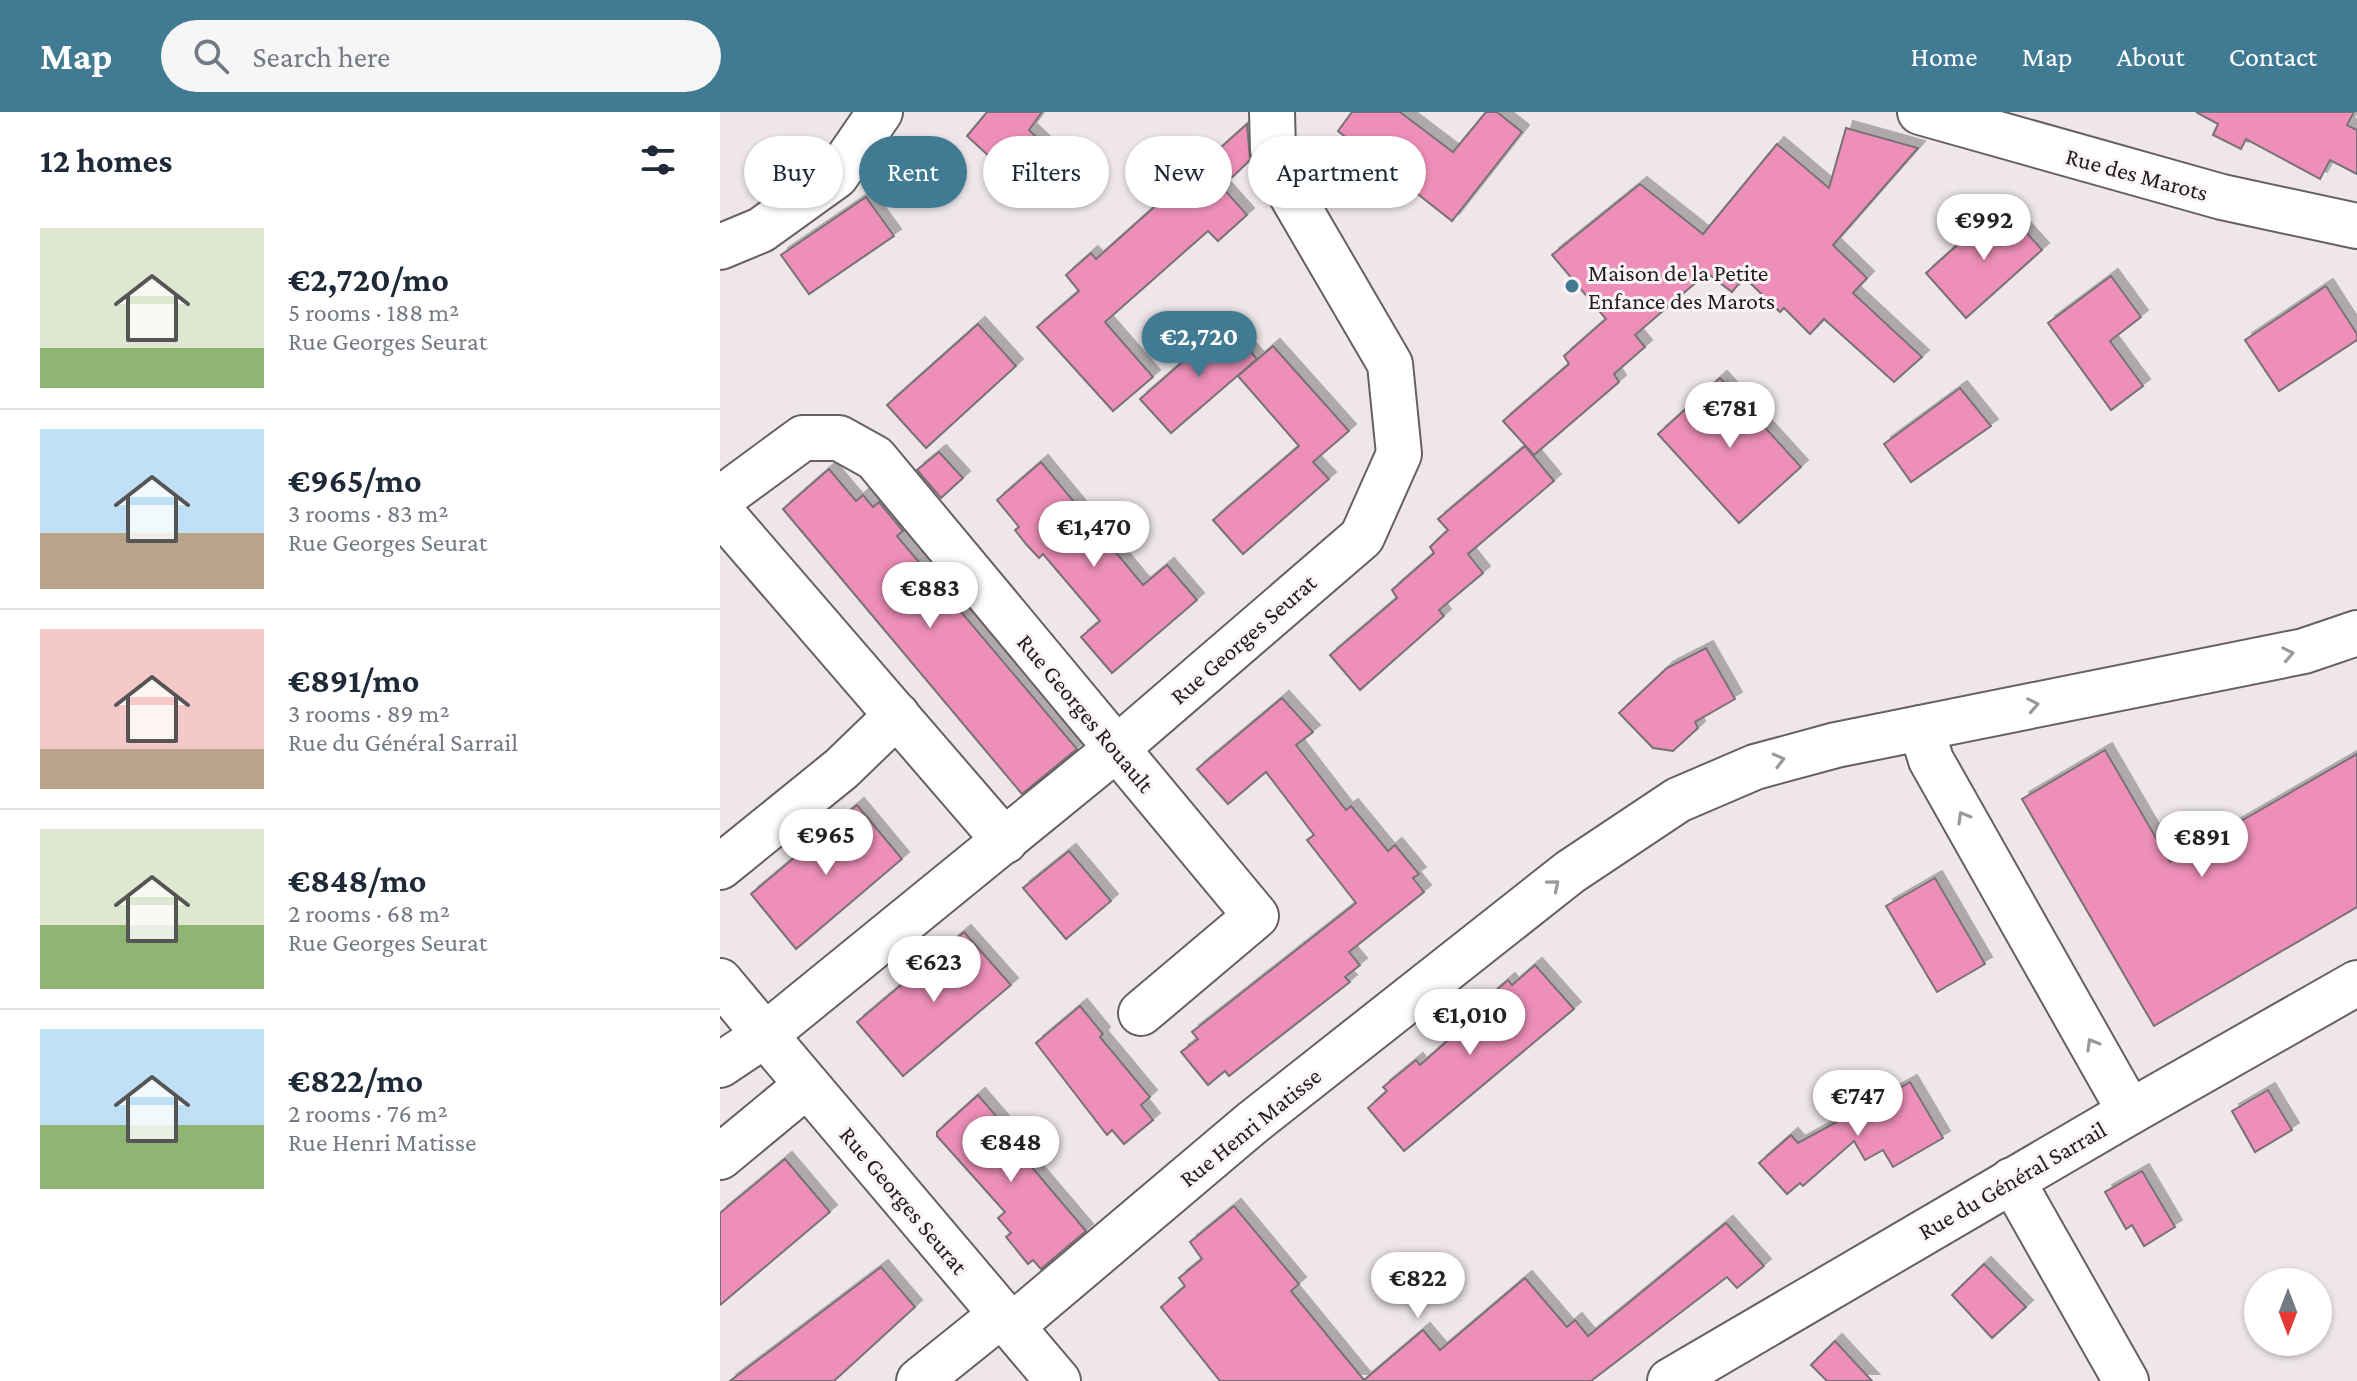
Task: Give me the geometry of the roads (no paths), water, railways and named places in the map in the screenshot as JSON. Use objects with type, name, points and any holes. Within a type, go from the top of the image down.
[{"type":"street","points":[[720,247],[761,230],[836,176],[880,112]]},
{"type":"street","name":"Rue Georges Seurat","points":[[720,1065],[765,1035],[1116,749],[1362,537],[1399,454],[1390,364],[1289,191],[1273,150],[1272,112]]},
{"type":"street","name":"Rue des Marots","points":[[1920,112],[2222,197],[2357,226]]},
{"type":"street","name":"Rue Georges Rouault","points":[[720,499],[803,438],[839,438],[875,458],[1256,916],[1141,1013]]},
{"type":"street","points":[[720,511],[897,715],[996,847]]},
{"type":"street","name":"Rue Henri Matisse","points":[[1006,1320],[1570,872],[1678,800],[1755,767],[1921,728],[2304,651],[2357,633]]},
{"type":"street","points":[[720,867],[841,769],[897,715]]},
{"type":"street","points":[[1921,728],[1931,760],[2130,1112]]},
{"type":"street","points":[[720,981],[765,1035]]},
{"type":"street","name":"Rue du Général Sarrail","points":[[1670,1381],[2012,1180],[2357,983]]},
{"type":"street","name":"Rue Georges Seurat","points":[[765,1035],[1058,1381]]},
{"type":"street","points":[[720,1157],[807,1085]]},
{"type":"street","points":[[2012,1180],[2126,1381]]},
{"type":"street","points":[[919,1381],[1006,1320]]},
{"type":"place","name":"Maison de la Petite Enfance des Marots","points":[[1572,286]]}]
